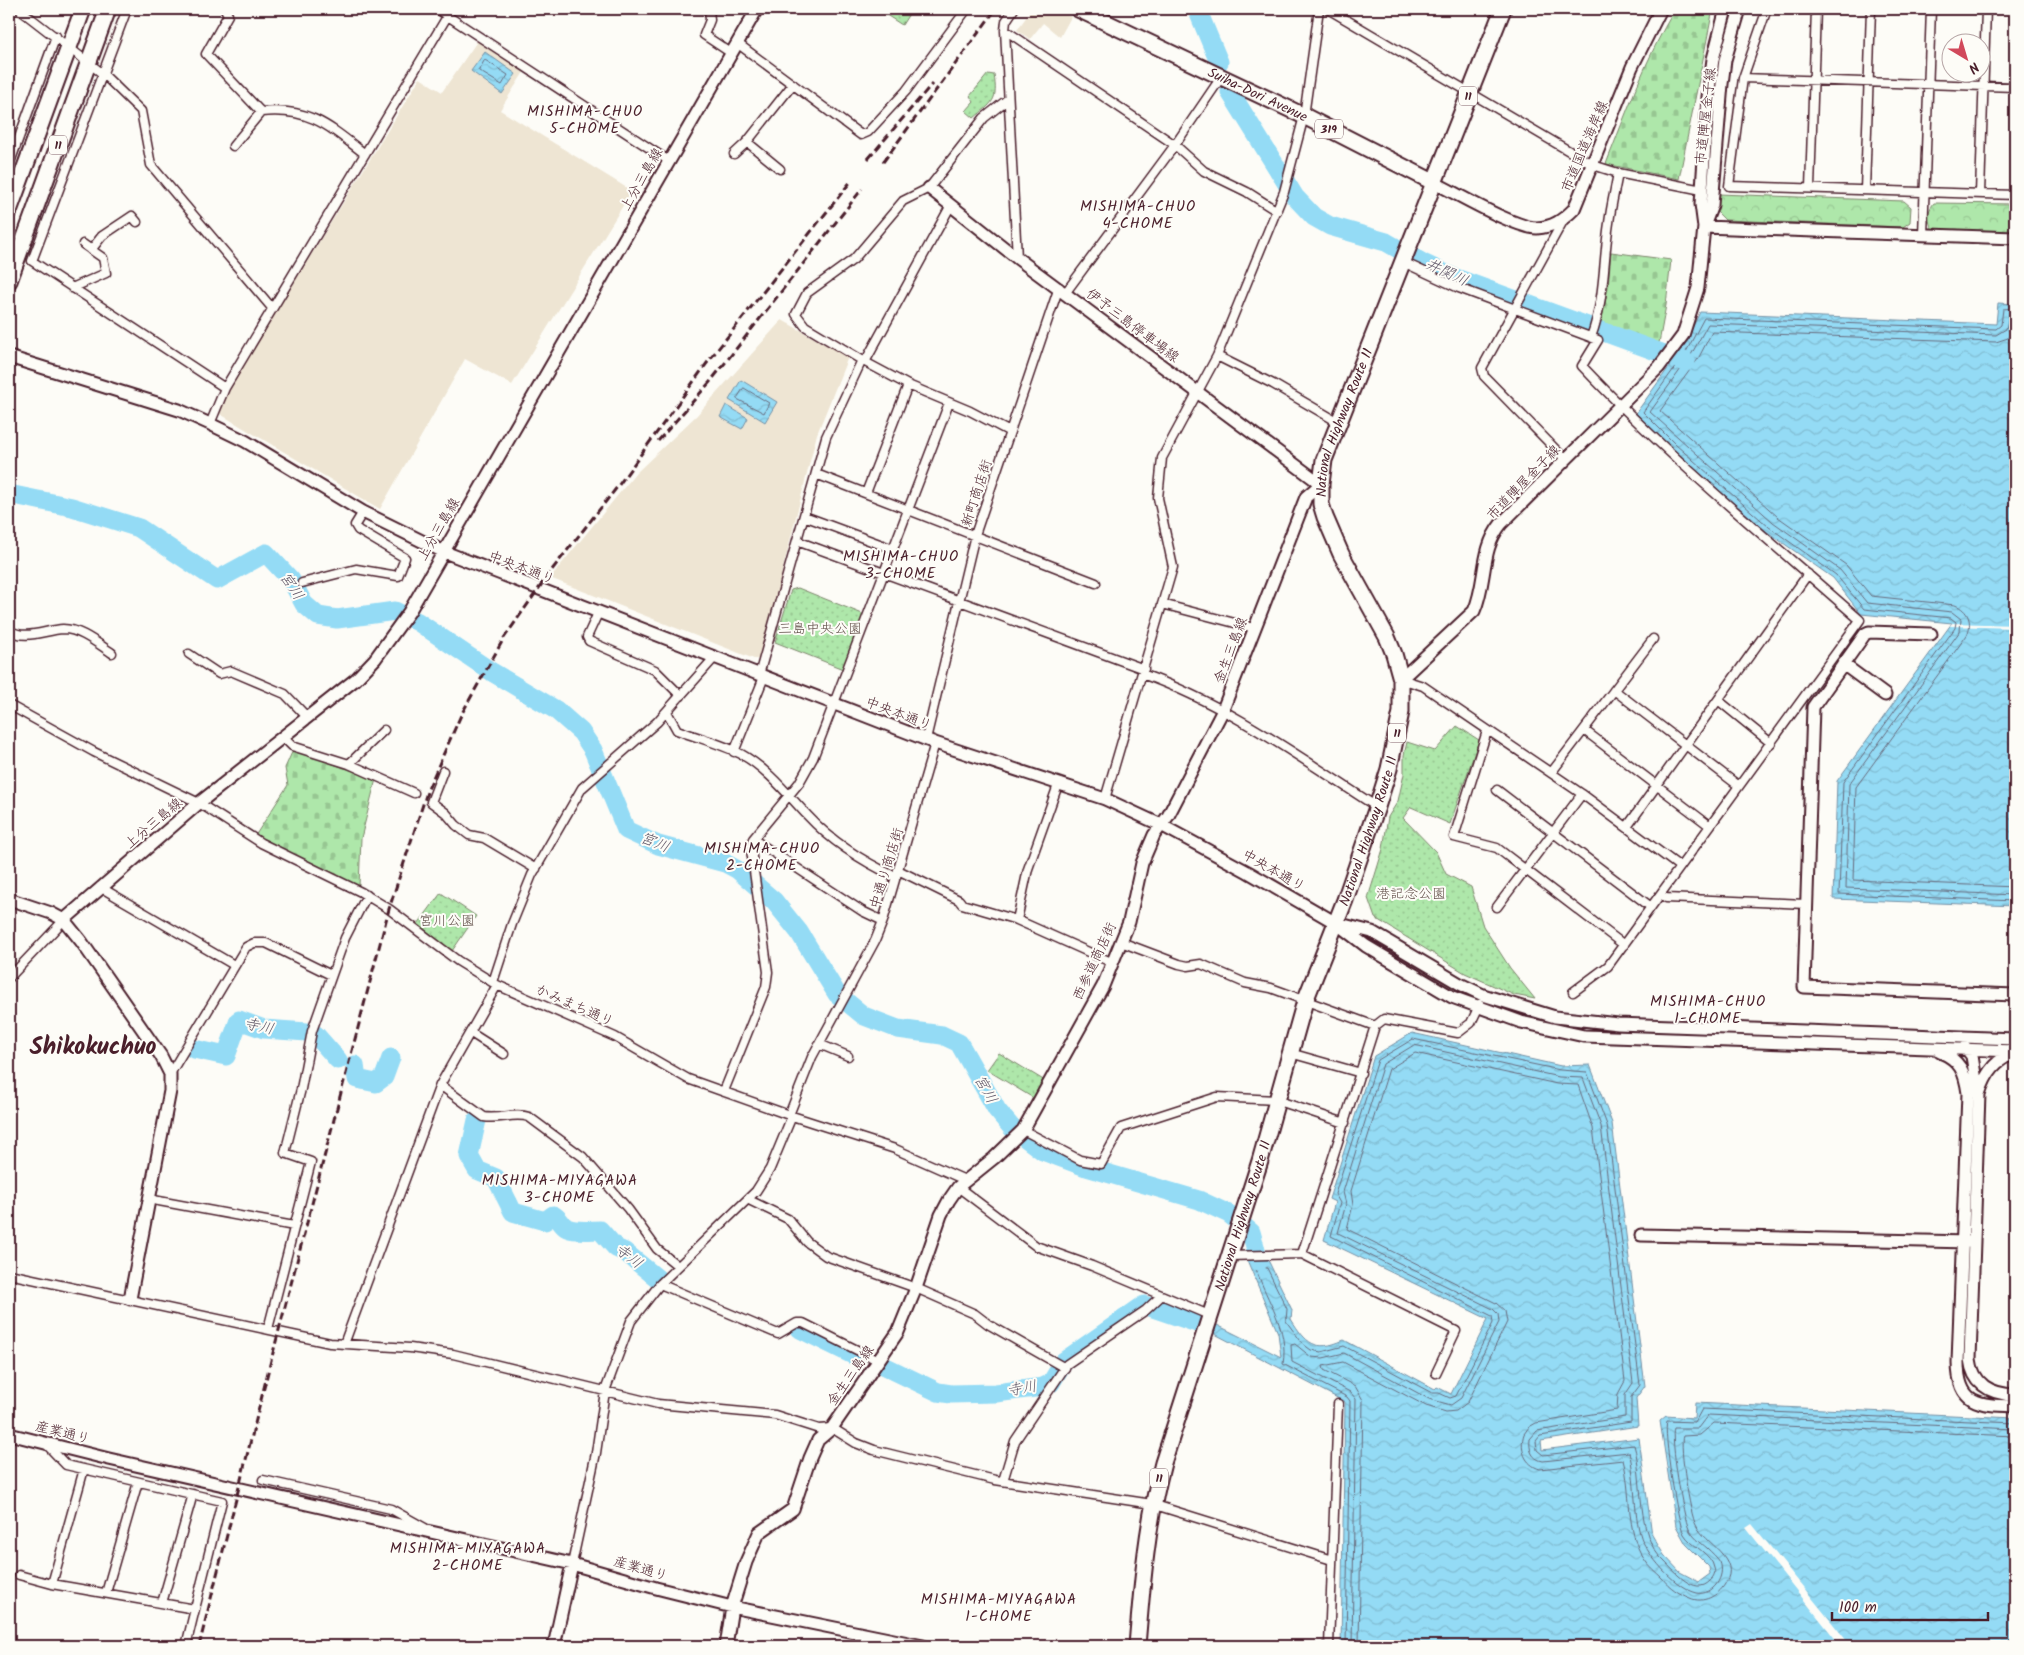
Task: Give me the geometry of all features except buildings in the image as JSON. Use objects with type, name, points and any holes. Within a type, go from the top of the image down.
[{"type":"highway","name":"11","points":[[9,211],[71,48],[83,9]]},
{"type":"highway","name":"11","points":[[9,281],[108,9]]},
{"type":"highway","name":"Suiha-Dori Avenue","points":[[1078,9],[1222,76],[1436,183]]},
{"type":"highway","name":"National Highway Route 11","points":[[1137,1646],[1152,1504],[1209,1316],[1234,1250],[1305,1001],[1336,923],[1377,807],[1396,740],[1400,712],[1401,679],[1387,637],[1331,533],[1321,504],[1324,460],[1436,183],[1503,9]]},
{"type":"street","points":[[19,9],[103,74],[141,111],[151,165],[272,308]]},
{"type":"street","points":[[127,9],[32,261],[225,388]]},
{"type":"street","points":[[225,9],[228,15],[206,54],[261,112]]},
{"type":"street","points":[[437,9],[669,160]]},
{"type":"street","points":[[709,9],[710,20],[704,35],[734,48],[793,84],[860,135],[868,132],[906,91],[967,9]]},
{"type":"street","name":"上分三島線","points":[[64,920],[199,803],[356,679],[375,659],[400,627],[442,551],[757,9]]},
{"type":"street","points":[[1014,9],[1006,21],[1005,30],[1017,258]]},
{"type":"street","points":[[1105,799],[1173,567],[1158,498],[1161,462],[1166,449],[1217,356],[1284,192],[1304,116],[1319,9]]},
{"type":"street","points":[[1328,9],[1593,165],[1618,173],[1702,190]]},
{"type":"street","name":"市道国道海岸線","points":[[1563,220],[1574,209],[1632,67],[1661,9]]},
{"type":"street","name":"市道陣屋金子線","points":[[1401,679],[1474,611],[1478,601],[1487,548],[1492,535],[1619,405],[1659,367],[1683,335],[1694,306],[1698,288],[1704,227],[1701,204],[1708,97],[1713,59],[1726,9]]},
{"type":"street","name":"市道陣屋金子線","points":[[1704,227],[1712,205],[1725,60],[1740,9]]},
{"type":"street","points":[[1767,9],[1744,78],[1729,186],[2015,195]]},
{"type":"street","points":[[1810,188],[1816,9]]},
{"type":"street","points":[[1865,190],[1872,9]]},
{"type":"street","points":[[1923,235],[1931,9]]},
{"type":"street","points":[[1980,194],[1986,9]]},
{"type":"street","points":[[210,424],[225,388],[448,16]]},
{"type":"street","points":[[1005,30],[1175,145],[1204,171],[1246,192],[1277,211]]},
{"type":"street","points":[[9,165],[56,36]]},
{"type":"street","name":"新町商店街","points":[[931,741],[959,601],[975,535],[1062,290],[1175,145],[1222,76]]},
{"type":"street","points":[[1744,78],[2015,87]]},
{"type":"street","points":[[734,154],[747,142],[793,84]]},
{"type":"street","points":[[1008,99],[984,118],[929,188],[903,201],[854,260],[807,293],[796,314],[805,326],[864,361],[908,385],[1010,432]]},
{"type":"street","points":[[233,146],[261,112],[288,110],[308,115],[324,123],[365,154]]},
{"type":"street","points":[[747,142],[780,169]]},
{"type":"street","points":[[1591,337],[1596,323],[1604,283],[1608,223],[1618,173]]},
{"type":"street","points":[[1436,183],[1520,224],[1536,228],[1550,226],[1563,220]]},
{"type":"street","name":"伊予三島停車場線","points":[[929,188],[1017,258],[1321,484]]},
{"type":"street","points":[[734,752],[762,676],[826,437],[864,361],[951,206]]},
{"type":"street","points":[[92,250],[102,236],[132,216],[137,222]]},
{"type":"street","points":[[1563,220],[1482,368],[1484,376],[1566,460]]},
{"type":"street","points":[[1704,227],[2015,238]]},
{"type":"street","points":[[72,288],[106,273],[103,258],[83,244]]},
{"type":"street","points":[[1403,262],[1459,288],[1598,340],[1582,366],[1619,405],[1680,462],[1860,620],[1608,966],[1573,992]]},
{"type":"street","name":"中央本通り","points":[[9,356],[179,410],[245,441],[363,512],[442,551],[530,587],[599,611],[931,741],[1058,785],[1105,799],[1161,825],[1336,923]]},
{"type":"street","points":[[1217,356],[1273,384],[1338,422]]},
{"type":"street","points":[[866,493],[908,385]]},
{"type":"street","points":[[724,1091],[766,987],[768,972],[753,864],[754,839],[791,794],[813,758],[835,705],[892,549],[949,403]]},
{"type":"street","points":[[816,474],[1096,583]]},
{"type":"street","name":"金生三島線","points":[[1161,825],[1222,712],[1306,497],[1321,484]]},
{"type":"street","points":[[302,583],[356,569],[398,576],[405,558],[358,530],[355,525],[363,512]]},
{"type":"street","points":[[804,516],[892,549]]},
{"type":"street","points":[[797,541],[884,572],[1166,682],[1256,729],[1377,807]]},
{"type":"street","points":[[1627,827],[1808,574]]},
{"type":"street","points":[[1162,604],[1254,628]]},
{"type":"street","points":[[599,611],[588,637],[589,641],[655,670],[681,696]]},
{"type":"street","points":[[9,630],[17,635],[68,630],[88,637],[112,653]]},
{"type":"street","points":[[1931,634],[1870,632],[1865,634],[1813,707],[1804,988],[2015,994]]},
{"type":"street","points":[[1551,773],[1653,640]]},
{"type":"street","points":[[189,654],[219,674],[231,671],[285,694],[295,702],[308,718]]},
{"type":"street","points":[[344,1344],[440,1085],[470,1033],[495,983],[512,924],[536,869],[582,788],[667,712],[715,657]]},
{"type":"street","points":[[1843,664],[1885,695]]},
{"type":"street","points":[[1401,679],[1423,686],[1582,794],[1680,867]]},
{"type":"street","points":[[1614,690],[1739,786]]},
{"type":"street","points":[[1718,700],[1771,743]]},
{"type":"street","name":"かみまち通り","points":[[9,705],[94,752],[199,803],[261,843],[367,895],[389,909],[458,962],[495,983],[615,1037],[688,1079],[896,1149],[962,1183],[1036,1246],[1092,1266],[1209,1316]]},
{"type":"street","points":[[667,712],[677,730],[741,754],[791,794],[809,817],[834,839],[866,863],[897,873],[959,900],[962,904],[1017,920],[1112,963]]},
{"type":"street","points":[[349,764],[384,730]]},
{"type":"street","points":[[1487,730],[1454,837],[1498,848],[1624,945]]},
{"type":"street","points":[[1584,730],[1710,826]]},
{"type":"street","points":[[283,736],[292,746],[349,764],[414,793]]},
{"type":"street","name":"中通り商店街","points":[[572,1564],[596,1453],[605,1391],[631,1321],[660,1284],[749,1200],[770,1169],[819,1044],[876,941],[926,780],[931,741]]},
{"type":"street","points":[[443,771],[430,802],[446,813],[456,825],[469,835],[484,838],[536,869]]},
{"type":"street","points":[[1017,920],[1028,869],[1058,785]]},
{"type":"street","points":[[1496,790],[1651,907]]},
{"type":"street","points":[[1497,907],[1582,794]]},
{"type":"street","name":"西参道商店街","points":[[1023,1130],[1103,986],[1122,942],[1142,863],[1154,835],[1161,825]]},
{"type":"street","points":[[754,839],[862,911],[883,921]]},
{"type":"street","points":[[100,887],[234,965]]},
{"type":"street","points":[[1660,894],[1666,898],[1806,904]]},
{"type":"street","points":[[268,1329],[311,1162],[285,1153],[302,1089],[311,1034],[345,938],[367,895]]},
{"type":"street","points":[[9,899],[51,913],[64,920],[81,941],[155,1048],[170,1074],[170,1091],[130,1299]]},
{"type":"street","points":[[9,978],[64,920]]},
{"type":"street","points":[[1336,923],[1372,932],[1460,984],[1483,995],[1555,1017],[1618,1024],[2012,1038]]},
{"type":"street","points":[[1336,923],[1366,946],[1452,997],[1521,1022],[1584,1036],[2015,1052]]},
{"type":"street","points":[[1122,942],[1179,964],[1188,966],[1201,964],[1245,983],[1271,988],[1375,1026]]},
{"type":"street","points":[[170,1074],[246,947],[254,943],[266,943],[331,975]]},
{"type":"street","points":[[1302,1254],[1375,1026],[1384,1019],[1458,1033],[1471,1023],[1483,995]]},
{"type":"street","points":[[470,1033],[504,1054]]},
{"type":"street","points":[[1928,1036],[1951,1040],[1973,1050],[1992,1042],[2012,1038]]},
{"type":"street","points":[[819,1044],[848,1056]]},
{"type":"street","points":[[1921,1048],[1953,1057],[1966,1075],[1973,1093],[1962,1241],[1958,1362],[1960,1387],[1974,1402],[1984,1405],[2015,1406]]},
{"type":"street","points":[[1973,1050],[1974,1242],[1971,1371],[1988,1391],[2015,1395]]},
{"type":"street","points":[[1973,1093],[1989,1070],[1999,1060],[2015,1052]]},
{"type":"street","points":[[1290,1053],[1361,1073]]},
{"type":"street","points":[[440,1085],[484,1117],[490,1119],[520,1114],[530,1117],[583,1157],[628,1209],[657,1248],[678,1266]]},
{"type":"street","points":[[1023,1130],[1080,1160],[1101,1164],[1120,1128],[1217,1097],[1276,1100],[1345,1123]]},
{"type":"street","name":"金生三島線","points":[[726,1646],[732,1607],[746,1562],[759,1533],[793,1510],[818,1440],[832,1428],[898,1332],[916,1288],[941,1215],[962,1183],[1015,1139],[1023,1130]]},
{"type":"street","points":[[148,1199],[294,1226]]},
{"type":"street","points":[[749,1200],[788,1219],[807,1242],[826,1256],[916,1288],[975,1314],[988,1324],[1065,1368]]},
{"type":"street","points":[[1641,1235],[1974,1242]]},
{"type":"street","points":[[1234,1250],[1267,1254],[1302,1254],[1456,1331],[1436,1373]]},
{"type":"street","points":[[9,1274],[344,1344],[410,1348],[453,1354],[658,1404],[775,1415],[819,1429],[832,1428],[856,1443],[874,1450],[1003,1481],[1152,1504],[1332,1560]]},
{"type":"street","points":[[660,1284],[778,1334],[797,1323],[802,1323],[877,1360]]},
{"type":"street","points":[[1003,1481],[1015,1441],[1067,1364],[1149,1307],[1161,1296]]},
{"type":"street","points":[[1329,1646],[1338,1404]]},
{"type":"street","name":"産業通り","points":[[9,1434],[109,1459],[572,1564],[732,1607],[923,1646]]},
{"type":"street","points":[[45,1443],[66,1465],[222,1501],[186,1646]]},
{"type":"street","points":[[52,1584],[84,1469]]},
{"type":"street","points":[[263,1480],[391,1509],[432,1532]]},
{"type":"street","points":[[106,1593],[138,1482]]},
{"type":"street","points":[[162,1603],[193,1494]]},
{"type":"street","points":[[554,1646],[572,1564]]},
{"type":"street","points":[[19,1575],[52,1584],[195,1609]]},
{"type":"shaded area","points":[[1032,9],[1056,9],[1071,17],[1060,37],[1043,23],[1030,39],[1017,30]]},
{"type":"shaded area","points":[[478,40],[524,72],[500,110],[632,191],[512,385],[465,359],[380,509],[215,411],[420,78],[442,92]]},
{"type":"shaded area","points":[[782,320],[848,357],[817,434],[760,659],[754,659],[550,578],[636,473],[697,415]]},
{"type":"green space","points":[[877,9],[912,9],[902,25]]},
{"type":"green space","points":[[1675,9],[1713,9],[1679,179],[1606,164],[1646,66]]},
{"type":"green space","points":[[988,74],[994,75],[995,90],[993,100],[974,118],[966,111],[974,102],[970,96]]},
{"type":"green space","points":[[1718,194],[1904,201],[1911,207],[1910,222],[1903,227],[1725,220],[1717,212]]},
{"type":"green space","points":[[1934,203],[2015,204],[2015,232],[1933,231],[1929,217]]},
{"type":"green space","points":[[1611,252],[1671,260],[1659,343],[1601,323],[1608,287]]},
{"type":"green space","name":"三島中央公園","points":[[798,588],[865,615],[843,669],[775,642],[791,590]]},
{"type":"green space","name":"港記念公園","points":[[1457,726],[1479,740],[1450,824],[1411,807],[1403,818],[1436,852],[1446,874],[1471,887],[1483,926],[1510,968],[1535,999],[1514,995],[1465,973],[1375,918],[1368,898],[1383,849],[1388,817],[1398,801],[1404,774],[1404,755],[1407,742],[1435,751]]},
{"type":"green space","points":[[293,750],[376,779],[361,838],[359,886],[255,836],[288,785],[285,768]]},
{"type":"green space","name":"宮川公園","points":[[441,893],[476,916],[452,951],[418,924]]},
{"type":"green space","points":[[999,1053],[1045,1081],[1035,1099],[987,1070]]},
{"type":"water","points":[[485,52],[516,74],[502,94],[471,71]]},
{"type":"water","points":[[1998,303],[2015,304],[2015,906],[1833,899],[1837,781],[1952,623],[1861,614],[1833,578],[1766,531],[1672,449],[1636,413],[1682,349],[1700,312],[1996,324]]},
{"type":"water","points":[[741,380],[777,402],[765,422],[729,400]]},
{"type":"water","points":[[726,405],[748,418],[742,429],[720,417]]},
{"type":"water","points":[[1412,1033],[1561,1066],[1590,1065],[1612,1123],[1645,1386],[1636,1398],[1638,1426],[1541,1441],[1542,1450],[1639,1438],[1652,1535],[1664,1555],[1680,1572],[1699,1582],[1710,1574],[1709,1567],[1686,1544],[1676,1526],[1660,1421],[1666,1416],[1694,1418],[1695,1403],[2015,1418],[2015,1646],[1341,1646],[1345,1402],[1213,1333],[1215,1324],[1281,1357],[1278,1333],[1247,1260],[1269,1262],[1292,1310],[1291,1319],[1307,1340],[1326,1346],[1344,1340],[1435,1389],[1437,1387],[1451,1394],[1488,1319],[1324,1240],[1335,1202],[1329,1199],[1374,1056]]},
{"type":"pier","points":[[1952,623],[2015,625],[2015,628],[1950,626]]},
{"type":"pier","points":[[1752,1524],[1851,1646],[1841,1646],[1746,1528]]},
{"type":"waterway","name":"井関川","points":[[1197,9],[1219,62]]},
{"type":"waterway","name":"井関川","points":[[1230,92],[1295,197],[1314,217],[1330,226],[1386,242],[1453,277],[1686,362]]},
{"type":"waterway","name":"宮川","points":[[9,494],[72,507],[139,528],[217,580],[266,553],[291,580],[304,604],[318,616],[337,619],[395,611],[418,622],[492,672],[556,710],[581,732],[593,750],[626,830],[658,845],[725,863],[738,870],[774,901],[799,932],[837,994],[864,1016],[898,1029],[942,1035],[959,1043],[997,1110],[1012,1128],[1043,1151],[1086,1167],[1199,1200],[1229,1214],[1251,1232],[1259,1261]]},
{"type":"waterway","name":"寺川","points":[[194,1049],[226,1056],[239,1020],[264,1029],[307,1032],[316,1035],[338,1060]]},
{"type":"waterway","name":"寺川","points":[[355,1065],[357,1079],[376,1083],[384,1077],[391,1058]]},
{"type":"waterway","name":"寺川","points":[[477,1120],[469,1156],[477,1170],[496,1178],[513,1212],[545,1221],[553,1215],[565,1227],[571,1229],[600,1230],[616,1248],[625,1252],[657,1278]]},
{"type":"waterway","name":"寺川","points":[[880,1364],[938,1392],[951,1394],[996,1393],[1043,1387],[1051,1383],[1064,1361],[1144,1305],[1197,1323]]},
{"type":"waterway","name":"寺川","points":[[800,1329],[857,1357]]},
{"type":"railway","points":[[883,162],[996,9]]},
{"type":"railway","points":[[868,159],[932,84]]},
{"type":"railway","points":[[199,1646],[268,1372],[389,909],[428,789],[461,715],[504,638],[551,571],[618,486],[710,359],[852,180]]},
{"type":"railway","points":[[658,441],[710,382],[862,189]]},
{"type":"district","name":"MISHIMA-CHUO 5-CHOME","points":[[585,120]]},
{"type":"district","name":"MISHIMA-CHUO 4-CHOME","points":[[1138,214]]},
{"type":"district","name":"MISHIMA-CHUO 3-CHOME","points":[[901,564]]},
{"type":"district","name":"MISHIMA-CHUO 2-CHOME","points":[[762,856]]},
{"type":"district","name":"MISHIMA-CHUO 1-CHOME","points":[[1708,1010]]},
{"type":"district","name":"Shikokuchuo","points":[[93,1046]]},
{"type":"district","name":"MISHIMA-MIYAGAWA 3-CHOME","points":[[560,1188]]},
{"type":"district","name":"MISHIMA-MIYAGAWA 2-CHOME","points":[[468,1556]]},
{"type":"district","name":"MISHIMA-MIYAGAWA 1-CHOME","points":[[999,1608]]}]
